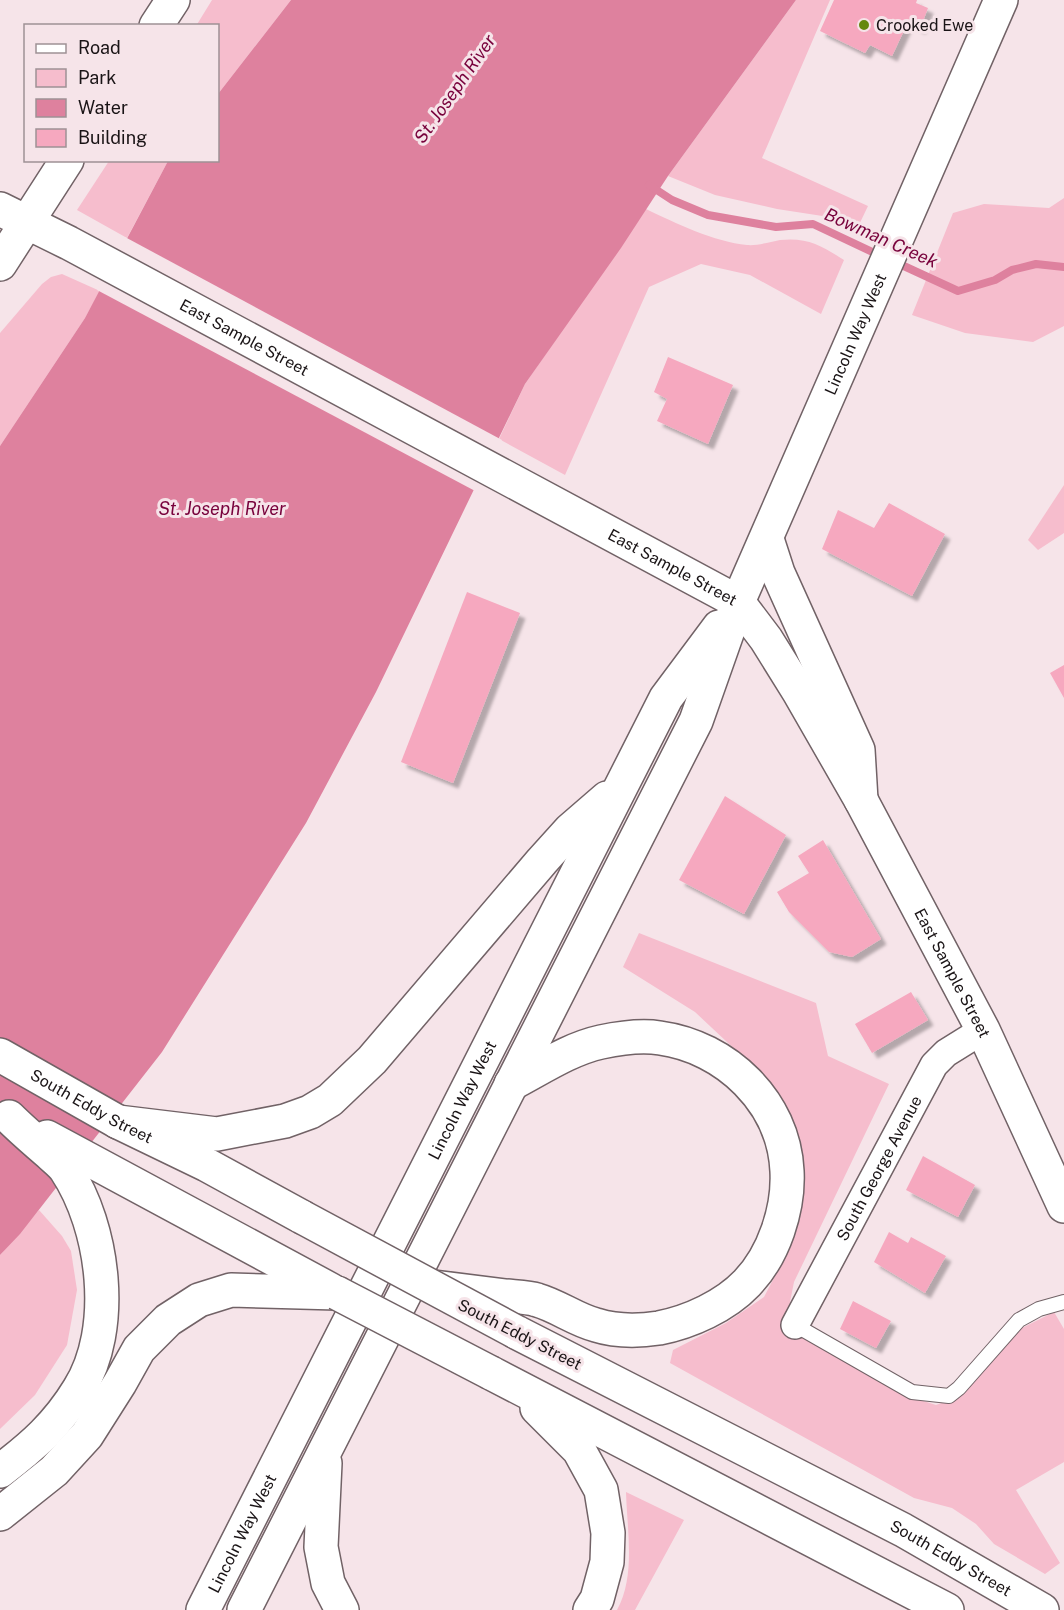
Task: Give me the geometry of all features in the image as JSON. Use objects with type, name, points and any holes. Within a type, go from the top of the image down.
[{"type":"main road","points":[[157,24],[173,0]]},
{"type":"main road","name":"Lincoln Way West","points":[[244,1610],[696,721],[738,602],[1001,0]]},
{"type":"main road","points":[[0,264],[14,215],[65,162]]},
{"type":"main road","name":"East Sample Street","points":[[14,215],[738,602],[766,639],[799,692],[861,801],[983,1030],[1064,1206]]},
{"type":"main road","points":[[767,539],[782,584],[858,750],[861,801]]},
{"type":"main road","name":"Lincoln Way West","points":[[203,1610],[666,698],[738,602]]},
{"type":"main road","points":[[118,1122],[218,1134],[285,1121],[310,1112],[330,1100],[372,1060],[570,830],[620,787]]},
{"type":"main road","points":[[430,1287],[536,1300],[596,1326],[636,1330],[659,1328],[711,1309],[747,1283],[763,1261],[777,1233],[786,1199],[787,1169],[781,1140],[772,1115],[756,1092],[733,1068],[714,1056],[686,1044],[660,1038],[638,1037],[600,1042],[569,1053],[511,1084]]},
{"type":"main road","name":"South Eddy Street","points":[[0,1055],[118,1122],[207,1165],[430,1287],[903,1530],[1042,1610]]},
{"type":"main road","points":[[4,1115],[337,1293],[947,1610]]},
{"type":"main road","points":[[0,1471],[34,1445],[57,1420],[80,1387],[94,1355],[100,1324],[101,1267],[91,1220],[65,1169],[4,1115]]},
{"type":"main road","points":[[0,1514],[54,1471],[87,1435],[139,1348],[168,1320],[199,1300],[231,1290],[337,1293]]},
{"type":"main road","points":[[503,1379],[579,1450],[601,1490],[609,1533],[608,1562],[597,1599],[590,1610]]},
{"type":"main road","points":[[325,1449],[321,1546],[328,1583],[342,1610]]},
{"type":"street","name":"South George Avenue","points":[[795,1325],[934,1065],[946,1053],[983,1030]]},
{"type":"lane","points":[[795,1325],[912,1392],[949,1396],[959,1388],[1019,1320],[1039,1309],[1064,1302]]},
{"type":"green space","points":[[212,0],[291,0],[219,93],[219,24],[197,24]]},
{"type":"green space","points":[[796,0],[830,0],[762,158],[868,206],[857,229],[829,217],[777,209],[715,195],[668,176]]},
{"type":"green space","points":[[108,162],[167,162],[127,238],[77,210]]},
{"type":"green space","points":[[1064,198],[1064,326],[1033,342],[965,333],[912,315],[953,213],[984,204],[1049,208]]},
{"type":"green space","points":[[646,209],[682,226],[722,240],[751,245],[790,239],[807,241],[844,260],[821,314],[750,275],[701,264],[649,287],[565,475],[499,439],[525,384]]},
{"type":"green space","points":[[62,274],[100,291],[85,318],[0,446],[0,333],[42,284],[51,277]]},
{"type":"green space","points":[[1064,485],[1064,533],[1038,550],[1028,540]]},
{"type":"green space","points":[[639,933],[816,1003],[828,1056],[889,1084],[794,1282],[790,1302],[791,1327],[908,1396],[936,1405],[959,1397],[993,1355],[1022,1328],[1054,1312],[1064,1329],[1064,1462],[1016,1490],[1060,1563],[1045,1574],[994,1544],[976,1524],[952,1508],[914,1498],[670,1363],[673,1350],[726,1323],[764,1297],[789,1249],[795,1220],[744,1058],[695,1012],[623,967]]},
{"type":"green space","points":[[39,1210],[62,1236],[71,1251],[77,1290],[67,1345],[35,1395],[0,1429],[0,1255]]},
{"type":"green space","points":[[626,1492],[684,1520],[635,1610],[617,1610],[627,1583],[629,1537]]},
{"type":"water","name":"St. Joseph River","points":[[291,0],[796,0],[668,176],[621,248],[525,384],[376,692],[306,823],[162,1052],[20,1234],[0,1255],[0,446],[85,318],[167,162],[219,162],[219,93]]},
{"type":"pier","points":[[125,237],[502,440],[477,492],[97,290]]},
{"type":"building","name":"Crooked Ewe","points":[[834,0],[917,0],[916,3],[928,8],[920,29],[908,22],[892,56],[870,45],[865,53],[820,31]]},
{"type":"building","points":[[668,357],[733,385],[708,444],[657,421],[667,399],[654,392]]},
{"type":"building","points":[[889,503],[945,534],[912,596],[822,549],[838,510],[874,528]]},
{"type":"building","points":[[467,592],[520,613],[453,783],[401,762]]},
{"type":"building","points":[[1064,665],[1064,698],[1050,673]]},
{"type":"building","points":[[725,796],[786,835],[744,914],[679,880]]},
{"type":"building","points":[[823,840],[881,939],[852,957],[829,952],[789,912],[777,892],[809,873],[798,856]]},
{"type":"building","points":[[911,992],[928,1020],[872,1053],[855,1024]]},
{"type":"building","points":[[923,1156],[975,1185],[958,1217],[906,1190]]},
{"type":"building","points":[[889,1232],[908,1243],[911,1237],[946,1256],[925,1293],[874,1262]]},
{"type":"building","points":[[853,1301],[891,1321],[876,1348],[840,1329]]},
{"type":"waterway","name":"Bowman Creek","points":[[649,185],[672,200],[708,215],[776,227],[813,224],[881,256]]},
{"type":"waterway","name":"Bowman Creek","points":[[893,261],[958,291],[995,280],[1012,270],[1036,264],[1064,267]]},
{"type":"place","name":"Crooked Ewe","points":[[864,25]]}]
